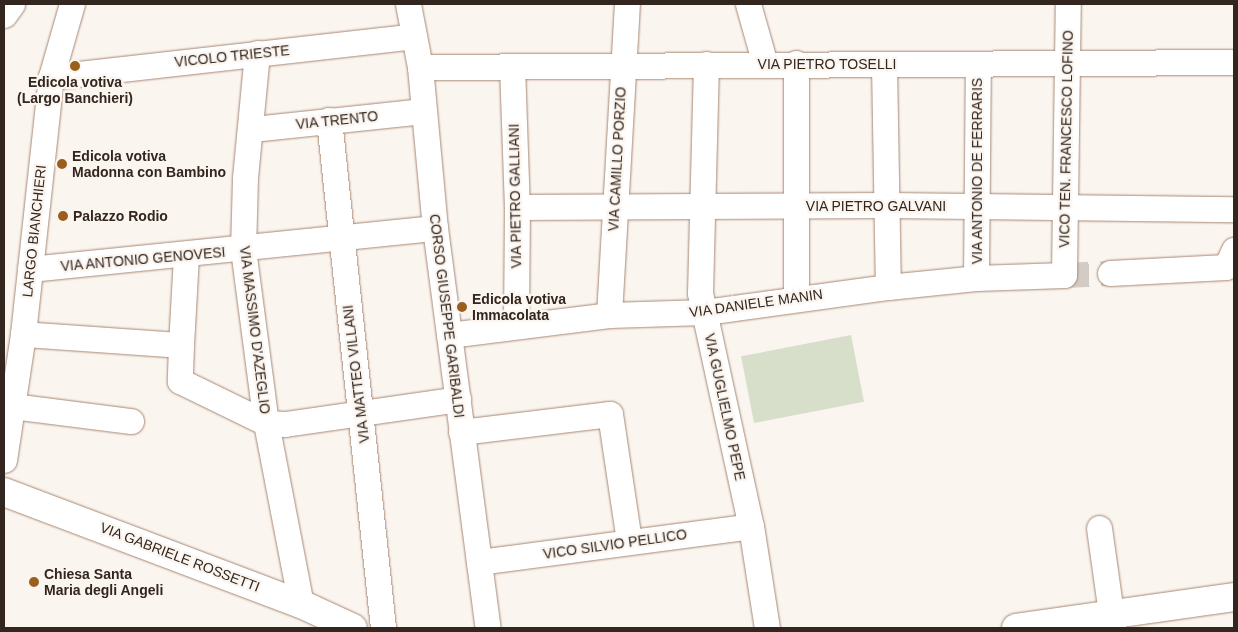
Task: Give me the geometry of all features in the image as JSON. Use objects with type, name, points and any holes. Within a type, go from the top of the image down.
[{"type":"street","points":[[4,15],[12,4]]},
{"type":"street","name":"LARGO BIANCHIERI","points":[[4,460],[23,334],[51,77],[72,4]]},
{"type":"street","name":"CORSO GIUSEPPE GARIBALDI","points":[[408,4],[420,67],[435,228],[488,628]]},
{"type":"street","name":"VIA CAMILLO PORZIO","points":[[609,315],[627,4]]},
{"type":"street","points":[[748,4],[765,64]]},
{"type":"street","name":"VICO TEN. FRANCESCO LOFINO","points":[[1064,275],[1068,4]]},
{"type":"street","name":"VICOLO TRIESTE","points":[[51,77],[414,36]]},
{"type":"street","name":"VIA MASSIMO D'AZEGLIO","points":[[257,53],[252,129],[245,178],[243,249],[266,423],[301,604]]},
{"type":"street","name":"VIA PIETRO TOSELLI","points":[[420,67],[796,63],[978,64],[1067,61],[1234,62]]},
{"type":"street","points":[[796,63],[796,297]]},
{"type":"street","name":"VIA GUGLIELMO PEPE","points":[[706,64],[700,293],[751,526],[767,628]]},
{"type":"street","points":[[884,64],[888,286]]},
{"type":"street","name":"VIA ANTONIO DE FERRARIS","points":[[976,278],[978,64]]},
{"type":"street","name":"VIA PIETRO GALLIANI","points":[[512,66],[517,207],[516,326]]},
{"type":"street","name":"VIA TRENTO","points":[[252,129],[423,111]]},
{"type":"street","name":"VIA MATTEO VILLANI","points":[[329,120],[340,238],[361,410],[383,628]]},
{"type":"street","name":"VIA PIETRO GALVANI","points":[[517,207],[886,205],[1234,210]]},
{"type":"street","name":"VIA ANTONIO GENOVESI","points":[[30,269],[186,255],[435,228]]},
{"type":"street","points":[[1110,273],[1226,267],[1234,250]]},
{"type":"street","points":[[186,255],[180,380],[266,423],[284,424],[361,410],[458,398]]},
{"type":"street","name":"VIA DANIELE MANIN","points":[[449,335],[609,315],[705,312],[796,297],[888,286],[976,278],[1064,275]]},
{"type":"street","points":[[23,334],[181,345]]},
{"type":"street","points":[[12,406],[131,421]]},
{"type":"street","points":[[461,432],[610,414],[629,541]]},
{"type":"street","name":"VIA GABRIELE ROSSETTI","points":[[4,492],[301,604],[353,628]]},
{"type":"street","name":"VICO SILVIO PELLICO","points":[[479,562],[751,526]]},
{"type":"street","points":[[1099,528],[1112,621]]},
{"type":"street","points":[[1016,628],[1112,621],[1234,597]]},
{"type":"green space","points":[[851,335],[864,402],[754,423],[741,356]]},
{"type":"tunnel","points":[[1064,275],[1110,273]]},
{"type":"place","name":"Edicola votiva (Largo Banchieri)","points":[[75,66]]},
{"type":"place","name":"Edicola votiva Madonna con Bambino","points":[[62,164]]},
{"type":"place","name":"Palazzo Rodio","points":[[63,216]]},
{"type":"place","name":"Edicola votiva Immacolata","points":[[462,307]]},
{"type":"place","name":"Chiesa Santa Maria degli Angeli","points":[[34,582]]}]
